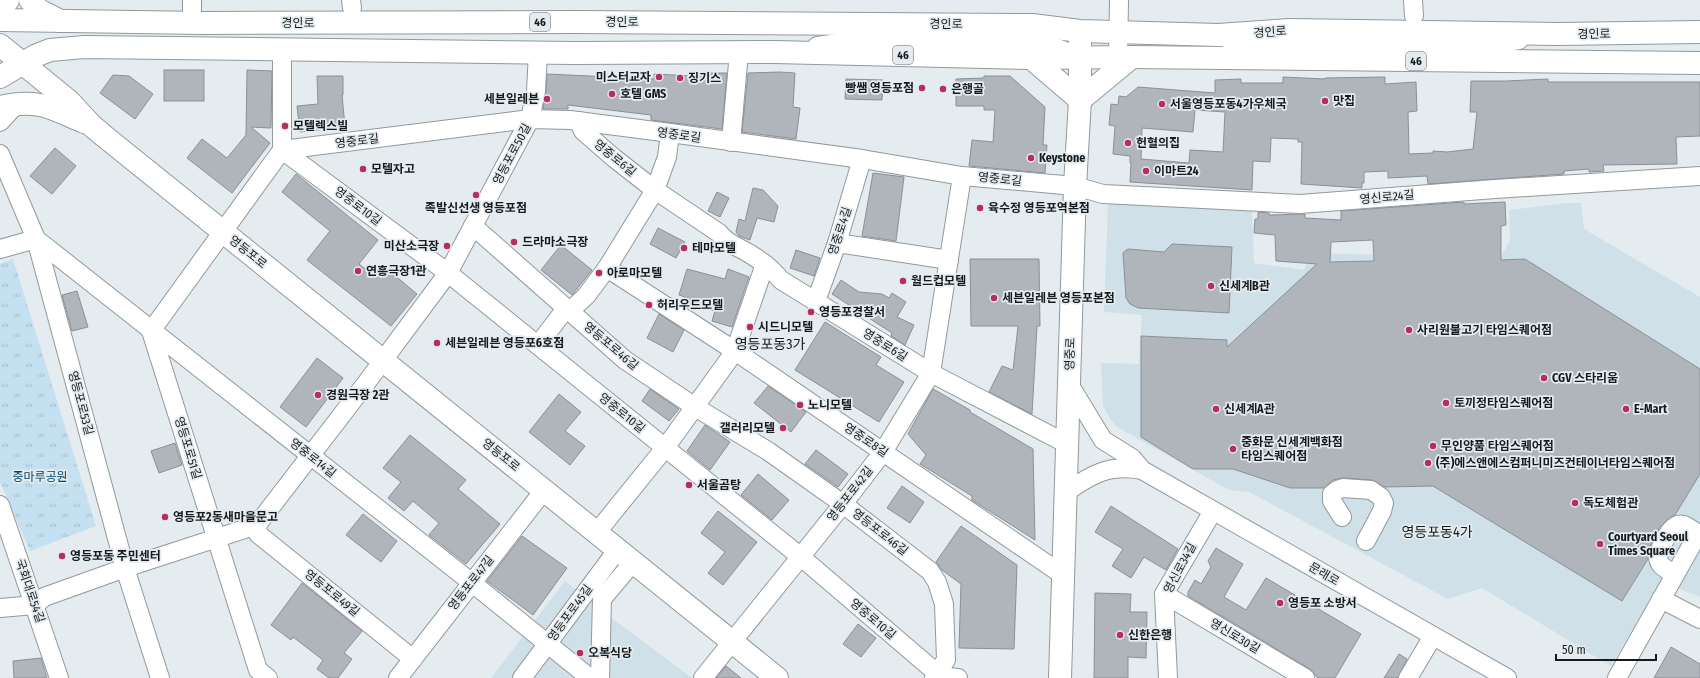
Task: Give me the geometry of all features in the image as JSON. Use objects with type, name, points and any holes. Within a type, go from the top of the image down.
[{"type":"main road","points":[[0,11],[8,0]]},
{"type":"main road","points":[[30,0],[39,10],[62,22]]},
{"type":"main road","name":"경인로","points":[[0,20],[192,23],[583,22],[1032,25],[1080,31],[1218,35],[1290,30],[1557,34],[1700,32]]},
{"type":"main road","name":"영중로","points":[[1060,678],[1075,186],[1080,100],[1080,31]]},
{"type":"main road","name":"영등포로","points":[[0,45],[69,101],[91,125],[545,489],[777,678]]},
{"type":"main road","name":"46","points":[[0,77],[50,50],[84,47],[538,52],[774,52],[1031,58],[1080,57],[1700,63]]},
{"type":"main road","points":[[1031,58],[1080,100],[1125,58]]},
{"type":"main road","name":"영등포로","points":[[0,94],[23,95],[34,104],[91,125]]},
{"type":"main road","points":[[0,107],[34,104]]},
{"type":"street","points":[[192,0],[192,23]]},
{"type":"street","points":[[1119,0],[1118,32],[1125,58]]},
{"type":"street","points":[[1218,35],[1254,47],[1469,48],[1557,34]]},
{"type":"street","points":[[774,52],[882,37],[1032,39],[1080,57]]},
{"type":"street","points":[[282,49],[282,150]]},
{"type":"street","name":"영등포로50길","points":[[383,360],[448,273],[530,119],[536,91],[538,52]]},
{"type":"street","points":[[731,142],[739,52]]},
{"type":"street","points":[[0,122],[12,109],[34,104]]},
{"type":"street","name":"영중로길","points":[[282,150],[530,119],[579,121],[862,159],[962,176],[1075,186]]},
{"type":"street","name":"영중로6길","points":[[579,121],[583,131],[614,158],[655,190],[719,233],[724,240],[749,253],[765,264],[781,280],[931,374],[1067,444]]},
{"type":"street","points":[[538,345],[564,311],[573,308],[586,296],[607,268],[655,190],[667,157],[670,133]]},
{"type":"street","name":"영등포로","points":[[224,232],[282,150]]},
{"type":"street","name":"영중로10길","points":[[282,150],[448,273],[538,345],[800,557],[936,676],[958,678]]},
{"type":"street","name":"영등포로53길","points":[[0,154],[36,239],[125,568],[160,678]]},
{"type":"street","name":"영중로4길","points":[[816,301],[837,243],[862,159]]},
{"type":"street","name":"영등포로42길","points":[[703,678],[844,504],[883,452],[931,374],[962,176]]},
{"type":"street","name":"영신로24길","points":[[1075,186],[1103,194],[1300,204],[1495,189],[1700,176]]},
{"type":"street","points":[[473,226],[568,310]]},
{"type":"street","points":[[151,331],[224,232]]},
{"type":"street","points":[[0,249],[36,239]]},
{"type":"street","name":"영중로14길","points":[[36,239],[471,582],[590,678]]},
{"type":"street","points":[[837,243],[949,260]]},
{"type":"street","points":[[597,532],[665,448],[735,351],[765,264]]},
{"type":"street","name":"영중로8길","points":[[607,268],[735,351],[1063,575]]},
{"type":"street","name":"영등포로46길","points":[[568,310],[625,360],[695,407],[768,451],[844,504],[930,571],[938,582],[944,604],[946,660],[936,676]]},
{"type":"street","name":"영등포로51길","points":[[151,331],[258,670],[268,678]]},
{"type":"street","points":[[0,608],[35,605],[44,597],[125,568],[257,525],[383,360]]},
{"type":"street","name":"문래로","points":[[1069,384],[1103,440],[1132,458],[1142,470]]},
{"type":"street","name":"문래로","points":[[1066,493],[1081,482],[1102,471],[1127,467],[1142,470],[1507,678]]},
{"type":"street","points":[[1342,517],[1332,501],[1332,494],[1337,490],[1343,488],[1371,490],[1378,494],[1384,503],[1382,511],[1366,542]]},
{"type":"street","name":"영등포로47길","points":[[398,678],[471,582],[545,489]]},
{"type":"street","name":"국회대로54길","points":[[0,505],[59,678]]},
{"type":"street","name":"영신로34길","points":[[1168,678],[1164,594],[1213,511]]},
{"type":"street","name":"영등포로49길","points":[[257,525],[258,534],[413,659]]},
{"type":"street","points":[[600,678],[602,599],[626,555]]},
{"type":"street","name":"영등포로45길","points":[[522,678],[547,644],[626,555]]},
{"type":"street","points":[[1617,678],[1675,574]]},
{"type":"street","name":"영신로30길","points":[[1164,594],[1305,678]]},
{"type":"street","points":[[1661,599],[1700,619]]},
{"type":"street","points":[[1408,678],[1433,636]]},
{"type":"shaded area","points":[[1108,200],[1252,208],[1254,263],[1304,270],[1311,253],[1500,258],[1510,241],[1509,210],[1567,203],[1581,203],[1584,229],[1700,297],[1700,597],[1661,581],[1611,666],[1482,588],[1448,599],[1249,492],[1229,490],[1117,427],[1103,406],[1101,363],[1139,364],[1142,315],[1104,312]]},
{"type":"shaded area","points":[[565,581],[609,616],[692,678],[491,678]]},
{"type":"green space","name":"중마루공원","points":[[13,259],[96,526],[30,551],[0,482],[0,264]]},
{"type":"building","points":[[164,70],[204,70],[204,101],[164,101]]},
{"type":"building","points":[[247,70],[272,71],[271,128],[251,127],[270,143],[232,193],[187,158],[202,139],[227,158],[246,135]]},
{"type":"building","points":[[693,73],[727,73],[722,129],[651,120],[651,115],[568,105],[568,109],[543,109],[547,74],[654,79],[654,74],[692,76]]},
{"type":"building","points":[[748,73],[795,73],[793,107],[800,108],[796,139],[742,132]]},
{"type":"building","points":[[113,75],[129,76],[153,94],[135,119],[100,93]]},
{"type":"building","points":[[317,76],[343,76],[342,95],[345,127],[300,132],[297,106],[318,104]]},
{"type":"building","points":[[984,76],[1010,76],[1045,107],[1043,145],[1047,145],[1045,173],[969,166],[972,140],[993,142],[995,110],[984,110],[984,106],[956,106],[956,79],[984,78]]},
{"type":"building","points":[[1283,77],[1325,79],[1385,77],[1385,84],[1416,82],[1417,111],[1408,112],[1409,154],[1473,149],[1477,112],[1470,112],[1471,81],[1548,79],[1548,82],[1700,82],[1700,136],[1676,137],[1677,164],[1603,165],[1604,171],[1589,172],[1589,169],[1564,171],[1564,174],[1428,184],[1427,176],[1388,178],[1388,171],[1364,172],[1364,183],[1362,183],[1362,188],[1301,184],[1302,142],[1298,142],[1298,139],[1271,138],[1270,162],[1253,161],[1252,190],[1130,182],[1130,156],[1113,154],[1115,126],[1109,125],[1111,104],[1118,105],[1119,96],[1126,97],[1138,87],[1215,93],[1215,80],[1241,79],[1241,83],[1283,83]],"holes":[[[1195,110],[1225,112],[1223,152],[1190,150],[1189,163],[1141,159],[1142,128],[1193,132]]]},
{"type":"building","points":[[846,79],[883,80],[882,100],[845,99]]},
{"type":"building","points":[[55,148],[76,166],[52,194],[30,176]]},
{"type":"building","points":[[873,173],[904,177],[896,241],[862,236]]},
{"type":"building","points":[[296,174],[378,240],[359,264],[377,278],[386,268],[417,294],[391,326],[307,260],[330,231],[282,192]]},
{"type":"building","points":[[753,188],[763,190],[778,206],[774,222],[757,218],[750,240],[739,236],[736,232],[739,219],[745,221]]},
{"type":"building","points":[[717,192],[729,198],[720,217],[708,211]]},
{"type":"building","points":[[1464,202],[1464,204],[1505,202],[1506,225],[1501,226],[1501,260],[1525,259],[1700,369],[1700,474],[1675,515],[1668,519],[1658,530],[1649,549],[1648,559],[1622,601],[1433,486],[1385,487],[1372,480],[1343,478],[1333,480],[1324,488],[1290,488],[1233,469],[1193,469],[1141,437],[1141,336],[1227,340],[1227,347],[1317,264],[1276,261],[1275,235],[1254,233],[1255,219],[1258,219],[1258,212],[1269,213],[1269,215],[1305,214],[1305,218],[1341,220],[1341,211]],"holes":[[[1373,240],[1374,261],[1330,262],[1331,242]]]},
{"type":"building","points":[[658,228],[685,242],[676,258],[650,244]]},
{"type":"building","points":[[1172,244],[1232,247],[1229,313],[1138,308],[1130,304],[1126,298],[1123,253],[1128,249],[1164,252]]},
{"type":"building","points":[[561,245],[592,270],[572,295],[541,270]]},
{"type":"building","points":[[796,250],[820,258],[814,276],[790,268]]},
{"type":"building","points":[[970,259],[1039,259],[1040,326],[1037,326],[1032,414],[989,392],[1002,366],[1013,370],[1018,326],[971,326]]},
{"type":"building","points":[[687,269],[725,279],[728,269],[749,277],[732,327],[712,321],[715,311],[687,303],[688,298],[679,295]]},
{"type":"building","points":[[841,280],[859,292],[882,294],[889,298],[892,293],[906,302],[897,317],[914,325],[905,345],[891,336],[892,333],[832,294]]},
{"type":"building","points":[[77,291],[88,327],[72,331],[62,295]]},
{"type":"building","points":[[659,314],[684,330],[673,352],[647,338]]},
{"type":"building","points":[[825,322],[881,357],[876,365],[904,382],[879,422],[795,370]]},
{"type":"building","points":[[317,358],[343,378],[306,427],[280,407]]},
{"type":"building","points":[[768,386],[806,412],[791,432],[754,403]]},
{"type":"building","points":[[650,389],[679,409],[669,421],[642,401]]},
{"type":"building","points":[[933,389],[1033,449],[1035,540],[972,500],[972,496],[920,464],[926,455],[908,434]]},
{"type":"building","points":[[559,394],[581,412],[565,431],[585,446],[570,465],[529,432]]},
{"type":"building","points":[[705,425],[730,442],[710,470],[687,451]]},
{"type":"building","points":[[410,435],[466,480],[458,489],[500,524],[466,564],[429,535],[439,523],[413,501],[404,511],[388,498],[401,482],[383,468]]},
{"type":"building","points":[[175,443],[182,465],[159,473],[151,451]]},
{"type":"building","points":[[816,450],[848,474],[838,487],[805,464]]},
{"type":"building","points":[[758,474],[789,500],[772,520],[741,495]]},
{"type":"building","points":[[902,486],[924,502],[910,523],[887,508]]},
{"type":"building","points":[[1111,506],[1178,549],[1166,570],[1144,557],[1131,578],[1112,566],[1123,549],[1095,532]]},
{"type":"building","points":[[718,511],[757,542],[723,585],[708,573],[725,552],[701,533]]},
{"type":"building","points":[[363,514],[397,541],[381,562],[346,535]]},
{"type":"building","points":[[961,526],[1017,565],[1014,649],[959,648],[961,584],[942,570],[936,562]]},
{"type":"building","points":[[522,536],[567,568],[533,615],[487,581]]},
{"type":"building","name":"영등포 소방서","points":[[1216,548],[1243,564],[1224,597],[1246,610],[1266,578],[1361,634],[1335,678],[1318,678],[1310,669],[1188,596],[1188,592],[1195,580],[1201,584],[1211,567],[1208,561]]},
{"type":"building","points":[[302,583],[362,631],[344,653],[352,659],[338,678],[329,678],[317,669],[323,660],[293,637],[291,640],[271,625]]},
{"type":"building","name":"신한은행","points":[[1095,593],[1131,594],[1130,612],[1147,612],[1146,658],[1128,657],[1128,678],[1094,678]]},
{"type":"building","points":[[858,624],[876,638],[861,657],[843,644]]},
{"type":"building","points":[[1671,647],[1700,664],[1700,678],[1654,678]]},
{"type":"building","points":[[1399,654],[1407,659],[1398,678],[1384,678]]},
{"type":"building","points":[[41,658],[47,678],[14,678],[13,661]]},
{"type":"building","points":[[726,666],[741,678],[716,678]]},
{"type":"place","name":"미스터교자","points":[[659,77]]},
{"type":"place","name":"징기스","points":[[680,78]]},
{"type":"place","name":"빵쌤 영등포점","points":[[922,88]]},
{"type":"place","name":"은행골","points":[[943,89]]},
{"type":"place","name":"호텔 GMS","points":[[612,94]]},
{"type":"place","name":"세븐일레븐","points":[[547,99]]},
{"type":"place","name":"맛집","points":[[1325,101]]},
{"type":"place","name":"서울영등포동4가우체국","points":[[1162,104]]},
{"type":"place","name":"모텔렉스빌","points":[[285,126]]},
{"type":"place","name":"헌혈의집","points":[[1128,143]]},
{"type":"place","name":"Keystone","points":[[1031,158]]},
{"type":"place","name":"모텔자고","points":[[363,169]]},
{"type":"place","name":"이마트24","points":[[1146,171]]},
{"type":"place","name":"족발신선생 영등포점","points":[[476,195]]},
{"type":"place","name":"육수정 영등포역본점","points":[[980,208]]},
{"type":"place","name":"드라마소극장","points":[[514,242]]},
{"type":"place","name":"미산소극장","points":[[447,246]]},
{"type":"place","name":"테마모텔","points":[[684,248]]},
{"type":"place","name":"연흥극장1관","points":[[358,271]]},
{"type":"place","name":"아로마모텔","points":[[599,273]]},
{"type":"place","name":"월드컵모텔","points":[[903,281]]},
{"type":"place","name":"신세계B관","points":[[1211,286]]},
{"type":"place","name":"세븐일레븐 영등포본점","points":[[994,298]]},
{"type":"place","name":"허리우드모텔","points":[[649,305]]},
{"type":"place","name":"영등포경찰서","points":[[811,312]]},
{"type":"place","name":"시드니모텔","points":[[750,327]]},
{"type":"place","name":"사리원불고기 타임스퀘어점","points":[[1409,330]]},
{"type":"place","name":"세븐일레븐 영등포6호점","points":[[437,343]]},
{"type":"place","name":"CGV 스타리움","points":[[1544,378]]},
{"type":"place","name":"경원극장 2관","points":[[318,395]]},
{"type":"place","name":"토끼정타임스퀘어점","points":[[1446,403]]},
{"type":"place","name":"노니모텔","points":[[800,405]]},
{"type":"place","name":"신세계A관","points":[[1216,409]]},
{"type":"place","name":"E-Mart","points":[[1626,409]]},
{"type":"place","name":"갤러리모텔","points":[[783,428]]},
{"type":"place","name":"무인양품 타임스퀘어점","points":[[1433,446]]},
{"type":"place","name":"중화문 신세계백화점 타임스퀘어점","points":[[1233,449]]},
{"type":"place","name":"(주)에스앤에스컴퍼니미즈컨테이너타임스퀘어점","points":[[1428,463]]},
{"type":"place","name":"서울곰탕","points":[[689,485]]},
{"type":"place","name":"독도체험관","points":[[1575,503]]},
{"type":"place","name":"영등포2동새마을문고","points":[[165,517]]},
{"type":"place","name":"Courtyard Seoul Times Square","points":[[1600,544]]},
{"type":"place","name":"영등포동 주민센터","points":[[62,556]]},
{"type":"place","name":"영등포 소방서","points":[[1280,603]]},
{"type":"place","name":"신한은행","points":[[1120,635]]},
{"type":"place","name":"오복식당","points":[[580,653]]},
{"type":"district","name":"영등포동3가","points":[[770,344]]},
{"type":"district","name":"영등포동4가","points":[[1437,532]]}]
